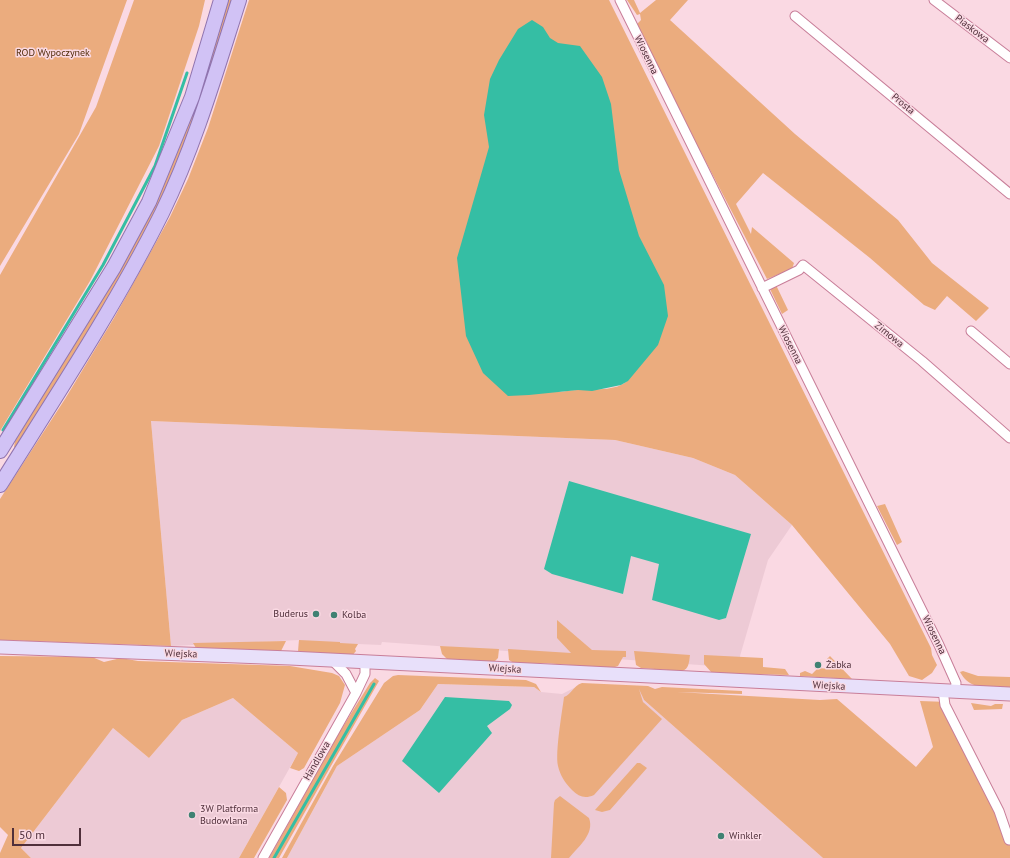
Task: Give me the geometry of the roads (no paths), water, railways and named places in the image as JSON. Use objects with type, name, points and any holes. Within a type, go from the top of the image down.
[{"type":"main road","points":[[0,452],[114,267],[149,202],[192,97],[221,0]]},
{"type":"main road","points":[[0,485],[106,316],[162,212],[198,127],[239,0]]},
{"type":"street","name":"Wiosenna","points":[[620,0],[943,653],[956,683],[949,691],[945,705],[999,811],[1009,840]]},
{"type":"street","name":"Piaskowa","points":[[934,0],[1010,58]]},
{"type":"street","name":"Prosta","points":[[795,16],[1010,194]]},
{"type":"street","name":"Zimowa","points":[[762,288],[799,270],[803,265],[922,361],[1010,438]]},
{"type":"street","points":[[971,331],[1010,364]]},
{"type":"street","name":"Wiejska","points":[[0,648],[290,658],[333,662],[1010,694]]},
{"type":"street","points":[[333,662],[346,674],[356,693]]},
{"type":"street","name":"Handlowa","points":[[263,858],[356,693],[364,674],[365,663]]},
{"type":"waterway","points":[[3,430],[103,265],[155,166],[187,73]]},
{"type":"waterway","points":[[274,858],[374,684]]},
{"type":"place","name":"Buderus","points":[[316,614]]},
{"type":"place","name":"Kolba","points":[[334,615]]},
{"type":"place","name":"Żabka","points":[[818,665]]},
{"type":"place","name":"3W Platforma Budowlana","points":[[192,815]]},
{"type":"place","name":"Winkler","points":[[721,836]]},
{"type":"park label","name":"ROD Wypoczynek","points":[[53,53]]}]
